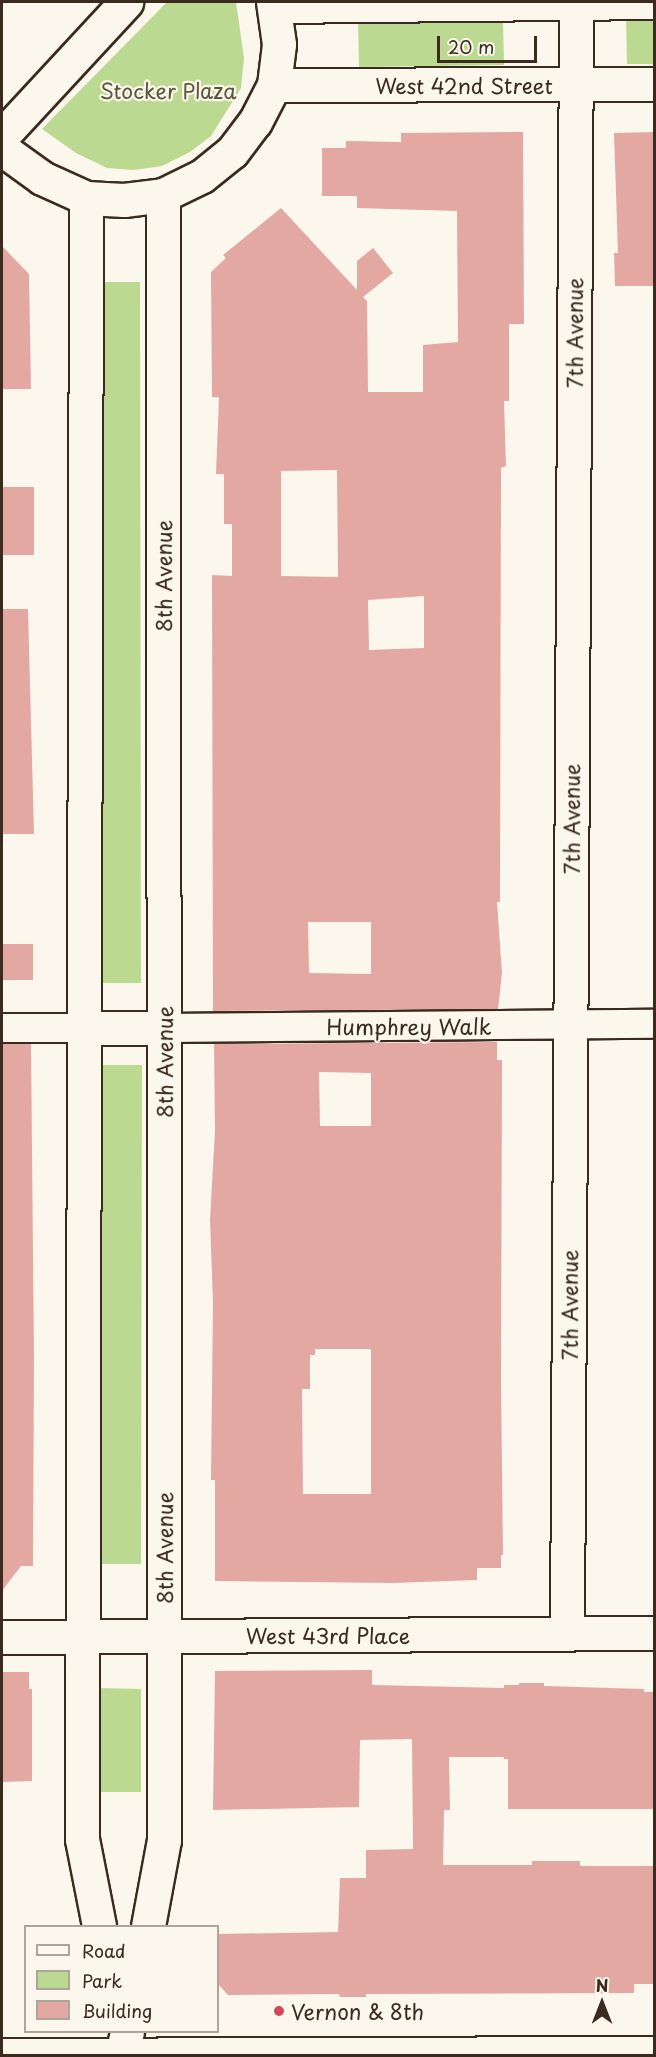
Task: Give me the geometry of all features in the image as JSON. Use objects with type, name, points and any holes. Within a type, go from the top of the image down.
[{"type":"street","points":[[2,135],[126,2]]},
{"type":"street","points":[[2,149],[42,178],[86,198],[124,200],[163,195],[202,176],[232,152],[255,122],[274,85],[279,44],[274,4],[654,2]]},
{"type":"street","name":"7th Avenue","points":[[567,1634],[576,4]]},
{"type":"street","name":"West 42nd Street","points":[[274,85],[654,84]]},
{"type":"street","name":"8th Avenue","points":[[147,1925],[165,1840],[163,195]]},
{"type":"street","points":[[86,198],[82,1839],[99,1925]]},
{"type":"street","name":"Humphrey Walk","points":[[164,1028],[654,1024]]},
{"type":"street","points":[[2,1028],[164,1028]]},
{"type":"street","name":"West 43rd Place","points":[[2,1636],[654,1634]]},
{"type":"street","points":[[118,2033],[122,2055]]},
{"type":"street","points":[[122,2055],[127,2033]]},
{"type":"street","points":[[2,2055],[636,2054]]},
{"type":"green space","name":"Stocker Plaza","points":[[167,2],[236,2],[244,58],[241,88],[211,136],[190,152],[162,166],[134,170],[107,168],[76,153],[42,129]]},
{"type":"green space","points":[[626,20],[654,20],[654,64],[627,64]]},
{"type":"green space","points":[[503,21],[504,65],[359,67],[358,22]]},
{"type":"green space","points":[[97,282],[140,282],[141,983],[97,983]]},
{"type":"green space","points":[[99,1065],[142,1065],[141,1564],[97,1564]]},
{"type":"green space","points":[[98,1688],[141,1689],[141,1792],[97,1792]]},
{"type":"building","points":[[523,132],[524,324],[509,324],[509,401],[504,401],[506,466],[501,468],[500,902],[497,902],[502,973],[498,1009],[213,1011],[212,575],[232,576],[232,524],[224,524],[224,474],[216,474],[219,397],[212,397],[211,272],[226,258],[223,255],[281,208],[357,290],[357,261],[373,248],[393,273],[363,297],[367,301],[368,392],[423,392],[423,345],[458,342],[457,211],[357,208],[357,196],[322,196],[322,148],[346,148],[346,141],[401,142],[401,133]],"holes":[[[337,470],[338,577],[281,576],[281,471]],[[424,596],[424,648],[369,650],[368,600]],[[308,922],[371,922],[371,974],[309,973]]]},
{"type":"building","points":[[654,132],[654,286],[615,286],[614,253],[618,253],[614,133]]},
{"type":"building","points":[[2,246],[29,274],[31,389],[2,389]]},
{"type":"building","points":[[2,487],[34,487],[34,555],[2,555]]},
{"type":"building","points":[[2,609],[28,609],[34,834],[2,834]]},
{"type":"building","points":[[2,944],[33,944],[33,980],[2,980]]},
{"type":"building","points":[[497,1042],[497,1060],[502,1060],[503,1555],[501,1555],[501,1568],[477,1568],[477,1580],[393,1583],[215,1581],[215,1480],[211,1480],[213,1301],[210,1220],[215,1130],[214,1044]],"holes":[[[319,1072],[371,1073],[371,1126],[320,1126]],[[315,1349],[371,1349],[371,1494],[303,1494],[302,1389],[310,1389],[310,1355],[315,1355]]]},
{"type":"building","points":[[2,1044],[31,1044],[34,1358],[33,1566],[21,1566],[2,1591]]},
{"type":"building","points":[[372,1670],[372,1685],[504,1688],[504,1685],[519,1685],[519,1683],[544,1683],[544,1686],[644,1689],[644,1692],[654,1692],[654,1809],[508,1809],[508,1759],[504,1757],[449,1757],[450,1810],[444,1810],[443,1865],[532,1865],[532,1861],[580,1861],[580,1866],[654,1866],[654,1984],[634,1984],[634,1993],[366,1994],[366,1997],[340,1997],[339,1994],[228,1995],[219,1985],[219,1934],[338,1932],[340,1878],[366,1878],[366,1850],[413,1849],[412,1739],[360,1740],[359,1807],[213,1810],[215,1671]]},
{"type":"building","points":[[2,1672],[29,1672],[29,1689],[32,1689],[32,1781],[2,1782]]},
{"type":"place","name":"Vernon & 8th","points":[[279,2011]]}]
